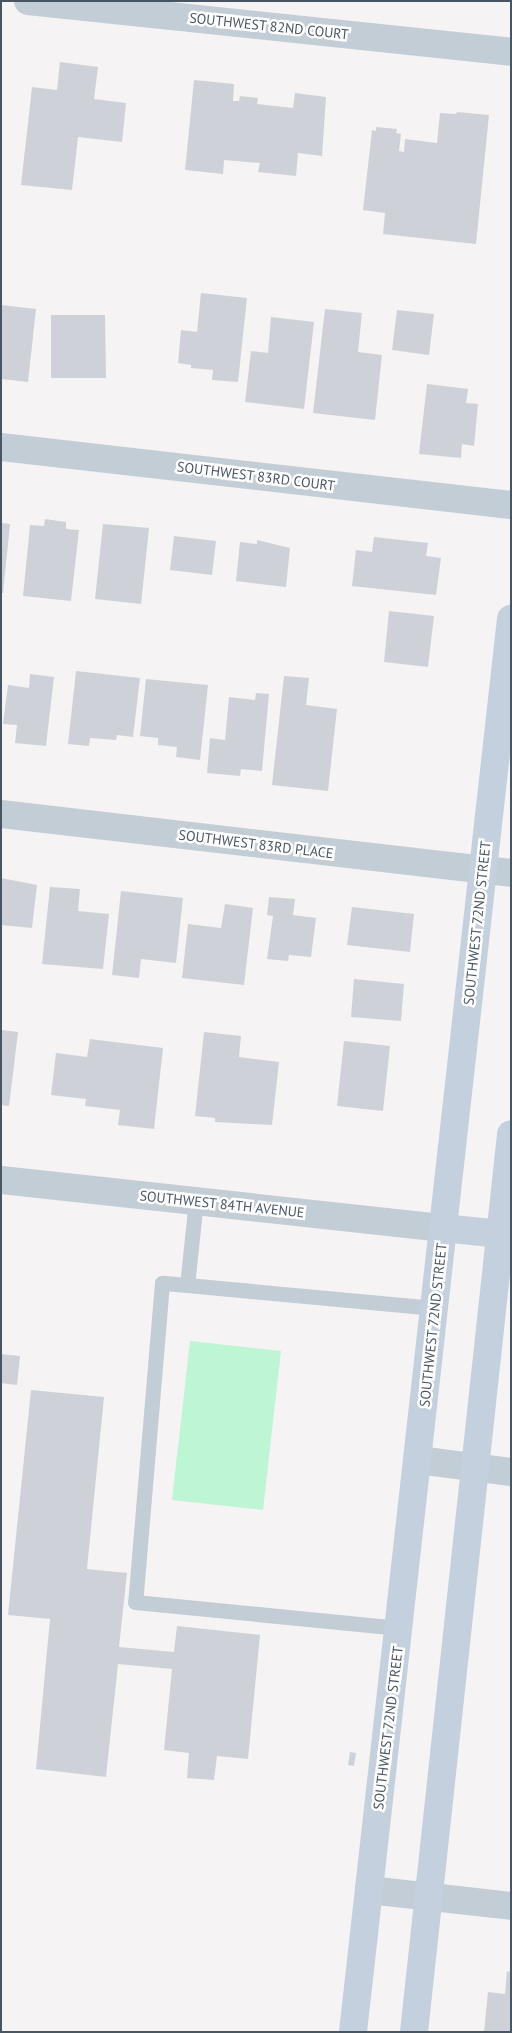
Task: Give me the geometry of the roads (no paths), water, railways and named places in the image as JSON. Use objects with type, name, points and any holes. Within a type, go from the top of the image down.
[{"type":"main road","name":"SOUTHWEST 72ND STREET","points":[[353,2032],[400,1628],[483,870],[503,767],[511,619]]},
{"type":"main road","points":[[414,2032],[511,1134]]},
{"type":"main road","points":[[443,1228],[500,1234]]},
{"type":"street","name":"SOUTHWEST 82ND COURT","points":[[28,1],[511,52]]},
{"type":"street","name":"SOUTHWEST 83RD COURT","points":[[1,447],[511,506]]},
{"type":"street","name":"SOUTHWEST 83RD PLACE","points":[[1,814],[511,873]]},
{"type":"street","name":"SOUTHWEST 84TH AVENUE","points":[[1,1180],[443,1228]]},
{"type":"street","points":[[418,1460],[511,1472]]},
{"type":"street","points":[[369,1890],[511,1906]]},
{"type":"lane","points":[[187,1285],[196,1200]]},
{"type":"lane","points":[[400,1628],[134,1602],[162,1283],[435,1308]]}]
